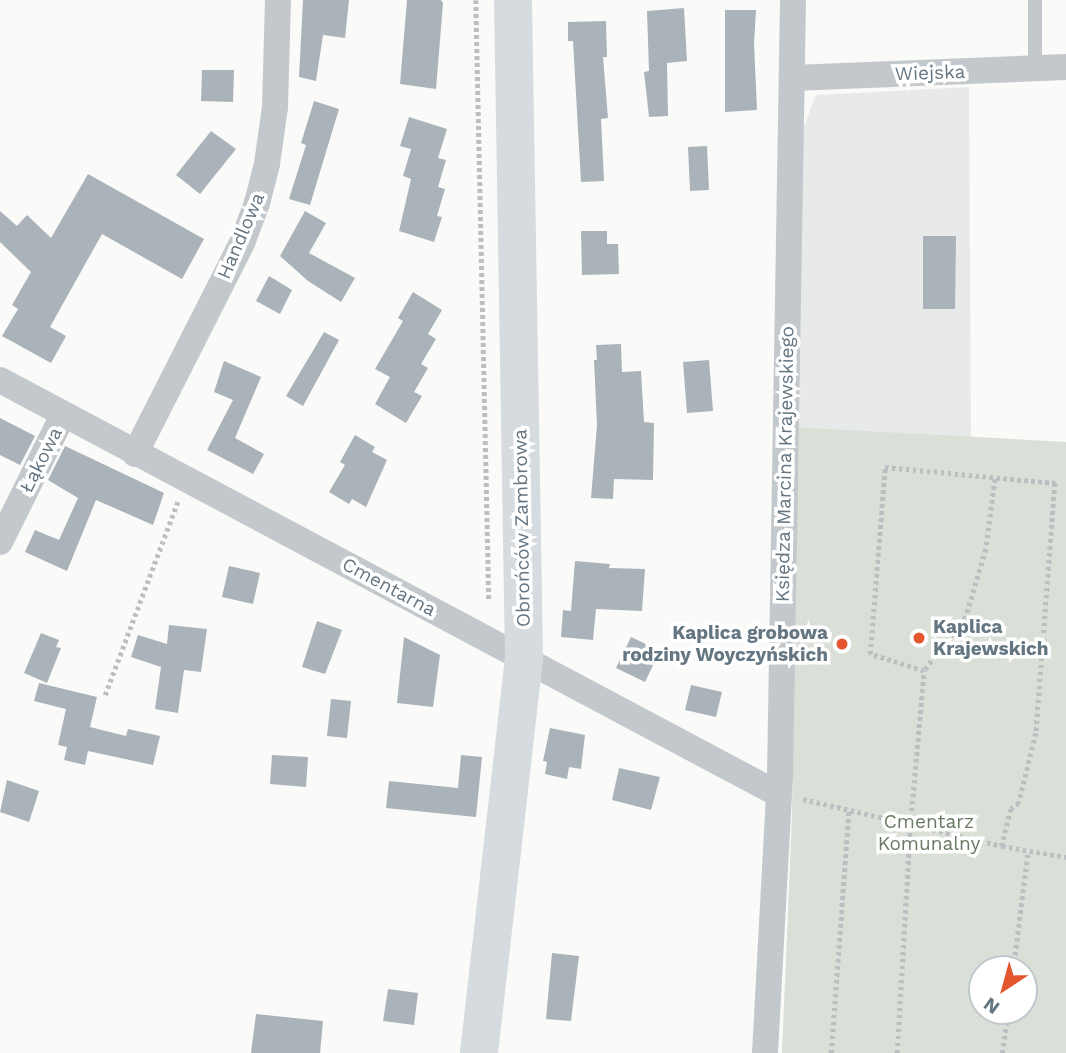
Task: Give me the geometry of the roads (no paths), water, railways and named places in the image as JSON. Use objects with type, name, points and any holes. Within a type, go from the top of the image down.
[{"type":"street","name":"Handlowa","points":[[135,454],[242,243],[257,203],[267,164],[275,107],[278,0]]},
{"type":"street","name":"Obrońców Zambrowa","points":[[480,1053],[508,650],[513,0]]},
{"type":"street","name":"Księdza Marcina Krajewskiego","points":[[765,1053],[778,793],[793,0]]},
{"type":"street","name":"Wiejska","points":[[793,78],[1066,67]]},
{"type":"street","name":"Cmentarna","points":[[0,380],[778,793]]},
{"type":"street","name":"Łąkowa","points":[[0,542],[63,415]]},
{"type":"lane","points":[[1035,0],[1035,68]]},
{"type":"place","name":"Kaplica Krajewskich","points":[[919,638]]},
{"type":"place","name":"Kaplica grobowa rodziny Woyczyńskich","points":[[842,644]]},
{"type":"park label","name":"Cmentarz Komunalny","points":[[929,833]]}]
